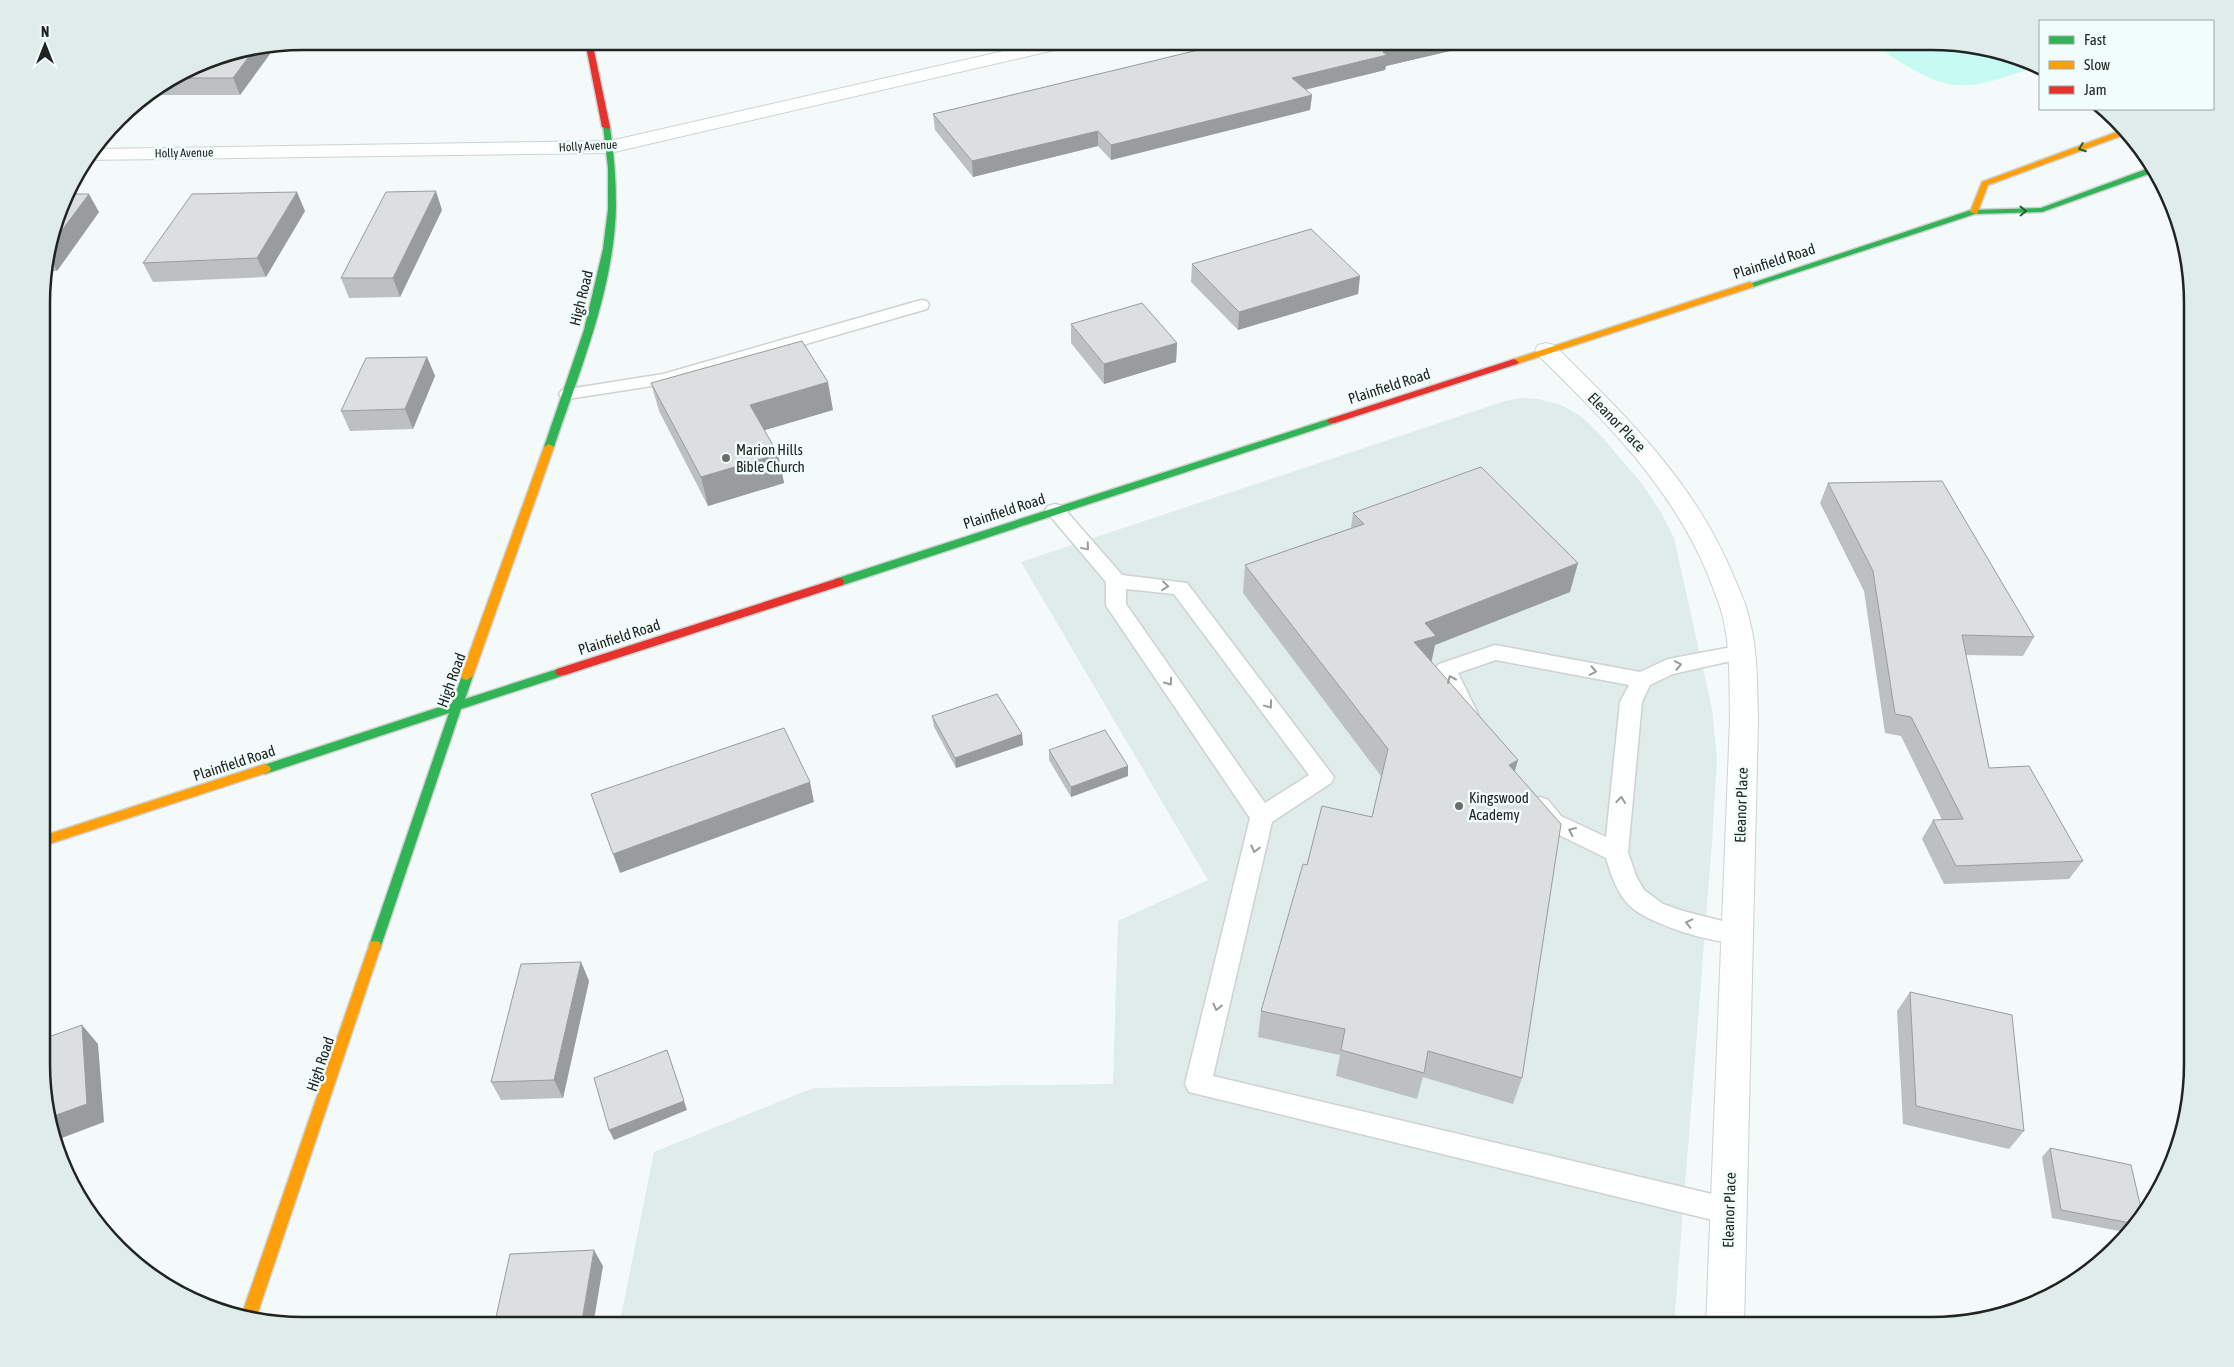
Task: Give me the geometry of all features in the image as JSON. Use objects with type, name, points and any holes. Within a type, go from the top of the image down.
[{"type":"main road","name":"High Road","points":[[250,1311],[458,705],[568,394],[604,273],[611,210],[610,147],[590,50]]},
{"type":"main road","points":[[1974,212],[1985,184],[2119,134]]},
{"type":"main road","name":"Plainfield Road","points":[[50,839],[1974,212],[2042,210],[2147,172]]},
{"type":"street","name":"Holly Avenue","points":[[98,155],[610,147],[1033,50]]},
{"type":"street","name":"Eleanor Place","points":[[1546,350],[1650,457],[1684,500],[1714,555],[1737,620],[1742,652],[1744,720],[1725,1317]]},
{"type":"lane","points":[[568,394],[665,379],[921,305]]},
{"type":"lane","points":[[1055,510],[1116,581],[1116,605],[1262,817]]},
{"type":"lane","points":[[1116,581],[1180,588],[1323,777],[1262,817],[1198,1084],[1729,1211]]},
{"type":"lane","points":[[1481,734],[1469,719],[1446,669],[1496,652],[1642,680]]},
{"type":"lane","points":[[1737,934],[1671,919],[1637,899],[1620,869],[1616,852],[1631,702],[1642,680],[1668,667],[1742,652]]},
{"type":"lane","points":[[1529,793],[1554,822],[1616,852]]},
{"type":"shaded area","points":[[1522,398],[1538,399],[1561,405],[1582,417],[1604,439],[1643,485],[1662,514],[1674,538],[1712,709],[1717,759],[1712,842],[1675,1317],[621,1317],[654,1152],[813,1088],[1113,1084],[1118,921],[1208,880],[1021,562],[1505,401]]},
{"type":"green space","points":[[1881,50],[1964,52],[2012,63],[2029,69],[1987,82],[1957,85],[1933,79],[1910,68]]},
{"type":"building","points":[[1198,50],[1391,50],[1383,52],[1387,55],[1292,78],[1312,95],[1111,145],[1098,131],[972,161],[933,114]]},
{"type":"building","points":[[249,56],[233,78],[188,78],[222,63]]},
{"type":"building","points":[[436,191],[393,278],[341,278],[386,192]]},
{"type":"building","points":[[297,192],[257,258],[143,263],[192,194]]},
{"type":"building","points":[[75,194],[89,194],[60,232]]},
{"type":"building","points":[[1311,229],[1360,276],[1239,312],[1192,264]]},
{"type":"building","points":[[1142,303],[1177,343],[1104,364],[1071,324]]},
{"type":"building","points":[[802,341],[828,382],[750,405],[778,454],[701,477],[651,383]]},
{"type":"building","points":[[427,357],[405,409],[341,411],[366,358]]},
{"type":"building","name":"Kingswood Academy","points":[[1481,467],[1578,563],[1425,623],[1436,636],[1414,642],[1518,760],[1509,765],[1561,824],[1522,1078],[1428,1051],[1424,1073],[1341,1050],[1345,1029],[1261,1011],[1303,864],[1307,865],[1322,806],[1372,817],[1388,749],[1245,565],[1364,524],[1353,513]]},
{"type":"building","points":[[1942,481],[2034,637],[1962,635],[1989,768],[2029,766],[2083,861],[1956,866],[1933,820],[1963,819],[1911,717],[1895,714],[1873,571],[1828,483]]},
{"type":"building","points":[[997,694],[1022,734],[955,758],[932,716]]},
{"type":"building","points":[[784,728],[810,782],[613,854],[591,794]]},
{"type":"building","points":[[1105,730],[1128,766],[1071,787],[1049,750]]},
{"type":"building","points":[[581,962],[554,1080],[491,1082],[521,964]]},
{"type":"building","points":[[1910,992],[2012,1015],[2024,1131],[1916,1106]]},
{"type":"building","points":[[82,1025],[87,1104],[56,1115],[52,1097],[50,1036]]},
{"type":"building","points":[[667,1050],[684,1101],[609,1130],[594,1078]]},
{"type":"building","points":[[2050,1148],[2131,1165],[2140,1205],[2128,1223],[2061,1210]]},
{"type":"building","points":[[594,1250],[583,1317],[496,1317],[510,1254]]},
{"type":"traffic: fast","points":[[549,447],[588,330],[599,290],[607,249],[612,209],[612,168],[606,127]]},
{"type":"traffic: fast","points":[[1750,285],[1974,212],[2042,210],[2147,172]]},
{"type":"traffic: fast","points":[[839,582],[1332,421]]},
{"type":"traffic: fast","points":[[265,769],[561,672]]},
{"type":"traffic: fast","points":[[375,946],[467,676]]},
{"type":"traffic: slow","points":[[1974,212],[1985,184],[2119,134]]},
{"type":"traffic: slow","points":[[1514,362],[1750,285]]},
{"type":"traffic: slow","points":[[467,676],[549,447]]},
{"type":"traffic: slow","points":[[50,839],[265,769]]},
{"type":"traffic: slow","points":[[250,1311],[375,946]]},
{"type":"traffic: jam","points":[[590,50],[606,127]]},
{"type":"traffic: jam","points":[[1332,421],[1514,362]]},
{"type":"traffic: jam","points":[[561,672],[839,582]]},
{"type":"place","name":"Marion Hills Bible Church","points":[[726,458]]},
{"type":"place","name":"Kingswood Academy","points":[[1459,806]]}]
